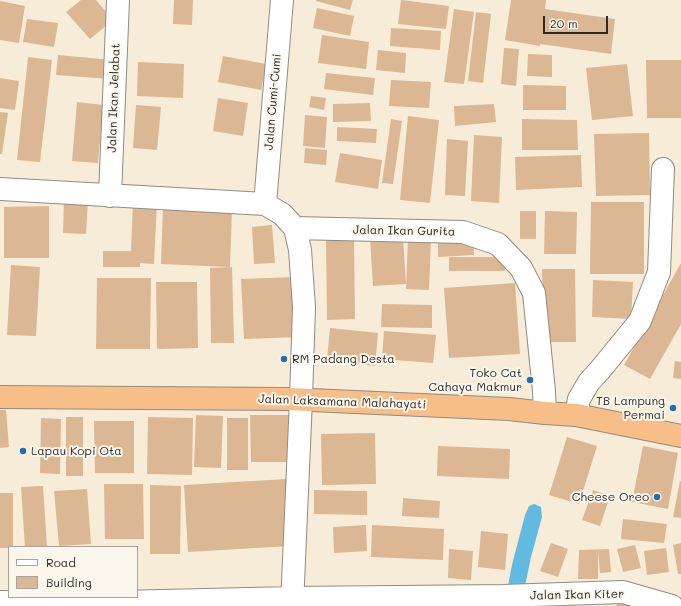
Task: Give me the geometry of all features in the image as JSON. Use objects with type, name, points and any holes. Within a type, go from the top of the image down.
[{"type":"highway","name":"Jalan Laksamana Malahayati","points":[[0,397],[301,399],[509,409],[576,415],[681,436]]},
{"type":"street","name":"Jalan Ikan Jelabat","points":[[110,196],[118,0]]},
{"type":"street","name":"Jalan Cumi-Cumi","points":[[265,204],[282,0]]},
{"type":"street","points":[[576,415],[579,399],[589,382],[640,321],[660,272],[663,169]]},
{"type":"street","points":[[0,189],[265,204],[282,214],[295,228],[300,250],[304,307],[292,602]]},
{"type":"street","name":"Jalan Ikan Gurita","points":[[295,228],[463,232],[498,244],[521,268],[534,293],[545,413]]},
{"type":"street","name":"Jalan Ikan Kiter","points":[[0,602],[75,604],[292,602],[623,592],[672,606]]},
{"type":"water","points":[[534,504],[541,507],[542,517],[531,557],[521,606],[504,606],[512,565],[525,515],[529,506]]},
{"type":"building","points":[[81,0],[96,0],[113,20],[90,39],[66,12]]},
{"type":"building","points":[[174,0],[193,0],[192,25],[173,24]]},
{"type":"building","points":[[316,0],[353,0],[350,10]]},
{"type":"building","points":[[401,0],[449,6],[446,29],[398,24]]},
{"type":"building","points":[[511,0],[546,0],[545,9],[615,19],[611,54],[540,44],[540,46],[505,40]]},
{"type":"building","points":[[0,1],[25,6],[19,43],[0,40]]},
{"type":"building","points":[[317,8],[354,16],[350,36],[313,28]]},
{"type":"building","points":[[454,9],[474,12],[464,84],[444,82]]},
{"type":"building","points":[[476,12],[491,14],[483,83],[468,81]]},
{"type":"building","points":[[27,19],[58,23],[54,47],[23,42]]},
{"type":"building","points":[[391,28],[441,31],[440,50],[390,46]]},
{"type":"building","points":[[322,35],[369,42],[366,69],[318,63]]},
{"type":"building","points":[[504,48],[519,49],[516,86],[501,84]]},
{"type":"building","points":[[378,50],[406,53],[405,73],[376,70]]},
{"type":"building","points":[[528,54],[552,55],[552,77],[527,76]]},
{"type":"building","points":[[58,55],[112,60],[110,79],[56,75]]},
{"type":"building","points":[[223,56],[266,64],[261,90],[218,82]]},
{"type":"building","points":[[28,57],[52,60],[40,162],[17,160]]},
{"type":"building","points":[[646,60],[681,60],[681,118],[647,118]]},
{"type":"building","points":[[138,62],[184,64],[183,98],[137,96]]},
{"type":"building","points":[[627,64],[633,116],[592,120],[586,68]]},
{"type":"building","points":[[326,73],[375,78],[373,95],[324,89]]},
{"type":"building","points":[[0,78],[19,81],[15,110],[0,108]]},
{"type":"building","points":[[391,80],[431,82],[429,108],[389,106]]},
{"type":"building","points":[[523,85],[566,86],[566,110],[523,110]]},
{"type":"building","points":[[311,96],[326,98],[324,110],[309,107]]},
{"type":"building","points":[[218,98],[248,103],[243,136],[213,131]]},
{"type":"building","points":[[77,102],[103,105],[98,163],[72,161]]},
{"type":"building","points":[[370,103],[371,121],[333,122],[333,104]]},
{"type":"building","points":[[494,104],[496,122],[455,126],[454,106]]},
{"type":"building","points":[[136,105],[161,107],[157,150],[133,148]]},
{"type":"building","points":[[0,112],[8,113],[2,154],[0,154]]},
{"type":"building","points":[[305,115],[327,117],[325,148],[303,146]]},
{"type":"building","points":[[408,116],[439,120],[430,203],[400,200]]},
{"type":"building","points":[[391,119],[402,121],[393,184],[382,183]]},
{"type":"building","points":[[522,119],[577,120],[578,150],[522,150]]},
{"type":"building","points":[[337,127],[377,129],[376,143],[337,141]]},
{"type":"building","points":[[649,133],[650,195],[596,196],[594,134]]},
{"type":"building","points":[[474,135],[502,137],[499,203],[471,201]]},
{"type":"building","points":[[447,139],[468,141],[465,196],[445,195]]},
{"type":"building","points":[[305,148],[327,150],[326,165],[304,163]]},
{"type":"building","points":[[340,153],[382,160],[378,189],[335,182]]},
{"type":"building","points":[[581,155],[582,187],[516,190],[515,157]]},
{"type":"building","points":[[64,199],[88,200],[86,234],[63,233]]},
{"type":"building","points":[[133,202],[157,203],[154,264],[140,263],[140,267],[103,267],[103,251],[131,251]]},
{"type":"building","points":[[591,202],[644,202],[644,274],[590,274]]},
{"type":"building","points":[[49,206],[49,258],[4,258],[4,207]]},
{"type":"building","points":[[163,206],[232,209],[230,267],[161,264]]},
{"type":"building","points":[[520,211],[536,211],[536,239],[520,239]]},
{"type":"building","points":[[545,211],[577,212],[576,254],[544,254]]},
{"type":"building","points":[[272,225],[275,263],[254,264],[252,227]]},
{"type":"building","points":[[403,237],[406,284],[373,286],[370,239]]},
{"type":"building","points":[[326,239],[354,239],[355,319],[327,320]]},
{"type":"building","points":[[408,239],[431,240],[429,290],[406,289]]},
{"type":"building","points":[[473,239],[474,255],[438,257],[438,241]]},
{"type":"building","points":[[449,257],[505,257],[505,271],[449,271]]},
{"type":"building","points":[[681,263],[681,324],[650,379],[624,365]]},
{"type":"building","points":[[11,265],[40,267],[36,336],[7,335]]},
{"type":"building","points":[[232,267],[234,343],[211,343],[210,268]]},
{"type":"building","points":[[542,269],[575,269],[576,342],[544,342]]},
{"type":"building","points":[[296,277],[299,337],[244,339],[241,279]]},
{"type":"building","points":[[97,278],[151,278],[150,349],[96,349]]},
{"type":"building","points":[[593,280],[633,282],[631,319],[592,317]]},
{"type":"building","points":[[156,282],[197,282],[198,348],[157,349]]},
{"type":"building","points":[[515,283],[520,354],[449,358],[444,288]]},
{"type":"building","points":[[382,304],[432,305],[432,328],[381,327]]},
{"type":"building","points":[[330,328],[378,333],[375,366],[327,360]]},
{"type":"building","points":[[384,331],[436,335],[433,363],[382,359]]},
{"type":"building","points":[[675,361],[681,362],[681,379],[673,378]]},
{"type":"building","points":[[0,410],[6,410],[9,447],[0,448]]},
{"type":"building","points":[[196,415],[223,416],[221,468],[194,467]]},
{"type":"building","points":[[250,415],[296,415],[297,462],[251,462]]},
{"type":"building","points":[[66,417],[83,417],[83,476],[66,476]]},
{"type":"building","points":[[148,417],[193,418],[192,475],[147,474]]},
{"type":"building","points":[[41,418],[61,419],[60,474],[40,473]]},
{"type":"building","points":[[227,418],[248,418],[248,470],[227,470]]},
{"type":"building","points":[[94,421],[134,421],[134,473],[95,473]]},
{"type":"building","points":[[375,433],[376,484],[322,485],[321,434]]},
{"type":"building","points":[[567,437],[597,446],[579,504],[549,495]]},
{"type":"building","points":[[438,446],[510,449],[509,479],[437,476]]},
{"type":"building","points":[[643,446],[678,453],[668,509],[632,502]]},
{"type":"building","points":[[286,479],[290,546],[188,552],[184,485]]},
{"type":"building","points":[[681,481],[681,518],[673,517]]},
{"type":"building","points":[[104,484],[143,484],[144,539],[105,539]]},
{"type":"building","points":[[150,485],[181,486],[180,554],[150,554]]},
{"type":"building","points":[[43,486],[47,546],[25,546],[21,487]]},
{"type":"building","points":[[87,489],[91,544],[59,546],[54,491]]},
{"type":"building","points":[[314,490],[367,491],[367,515],[314,514]]},
{"type":"building","points":[[593,490],[610,496],[600,526],[582,520]]},
{"type":"building","points":[[0,493],[13,493],[13,546],[8,546],[8,548],[0,548]]},
{"type":"building","points":[[403,498],[440,501],[439,518],[402,516]]},
{"type":"building","points":[[623,519],[667,524],[664,543],[621,539]]},
{"type":"building","points":[[366,525],[367,551],[334,553],[333,527]]},
{"type":"building","points":[[372,525],[444,529],[443,560],[371,557]]},
{"type":"building","points":[[481,531],[508,534],[505,570],[478,567]]},
{"type":"building","points":[[551,543],[568,549],[558,577],[540,571]]},
{"type":"building","points":[[681,543],[681,574],[678,574],[673,545]]},
{"type":"building","points":[[635,545],[641,568],[623,572],[617,549]]},
{"type":"building","points":[[666,548],[669,572],[647,575],[644,551]]},
{"type":"building","points":[[449,549],[473,551],[471,580],[448,578]]},
{"type":"building","points":[[609,549],[611,572],[600,573],[598,550],[598,579],[578,579],[579,550]]},
{"type":"building","points":[[625,595],[640,606],[616,606]]},
{"type":"place","name":"RM Padang Desta","points":[[284,359]]},
{"type":"place","name":"Toko Cat Cahaya Makmur","points":[[530,380]]},
{"type":"place","name":"TB Lampung Permai","points":[[673,408]]},
{"type":"place","name":"Lapau Kopi Ota","points":[[23,451]]},
{"type":"place","name":"Cheese Oreo","points":[[657,497]]}]
